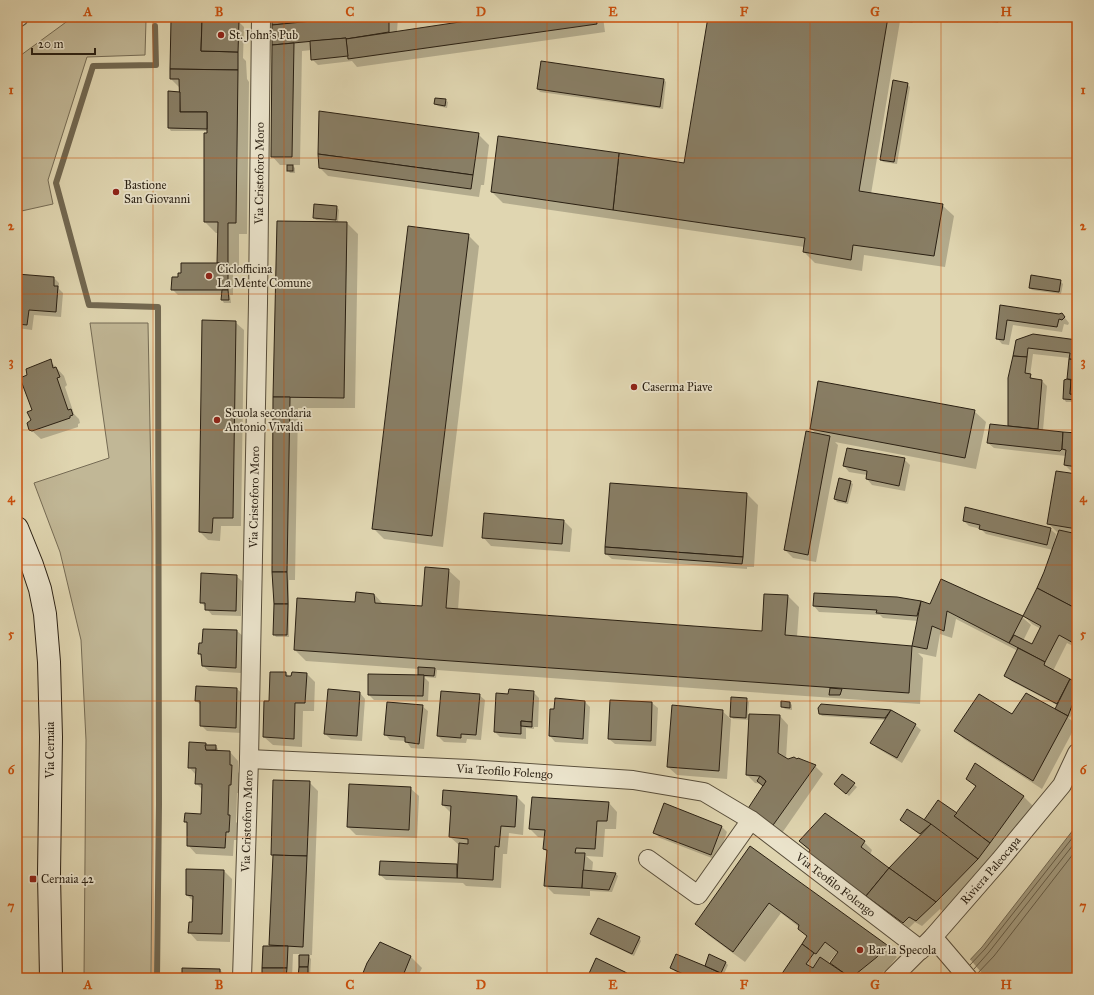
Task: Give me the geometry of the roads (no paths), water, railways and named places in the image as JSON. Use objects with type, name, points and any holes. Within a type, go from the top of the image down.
[{"type":"main road","name":"Via Cernaia","points":[[17,528],[40,589],[45,614],[48,655],[50,737],[49,874],[51,978]]},
{"type":"street","name":"Via Cristoforo Moro","points":[[242,978],[249,759],[262,17]]},
{"type":"street","name":"Riviera Paleocapa","points":[[892,978],[927,943],[1000,860],[1062,785],[1077,753]]},
{"type":"street","name":"Via Teofilo Folengo","points":[[249,759],[469,769],[633,780],[704,792],[751,820],[954,961],[968,978]]},
{"type":"street","points":[[648,859],[698,895],[751,820]]},
{"type":"water","points":[[1077,825],[1077,978],[953,978],[982,947]]},
{"type":"waterway","points":[[155,26],[156,65],[93,66],[56,183],[89,305],[158,307],[159,804],[157,978]]},
{"type":"place","name":"St. John's Pub","points":[[221,35]]},
{"type":"place","name":"Bastione San Giovanni","points":[[116,192]]},
{"type":"place","name":"Ciclofficina La Mente Comune","points":[[209,276]]},
{"type":"place","name":"Caserma Piave","points":[[634,387]]},
{"type":"place","name":"Scuola secondaria Antonio Vivaldi","points":[[217,420]]},
{"type":"place","name":"Cernaia 42","points":[[33,879]]},
{"type":"place","name":"Bar la Specola","points":[[860,950]]}]
